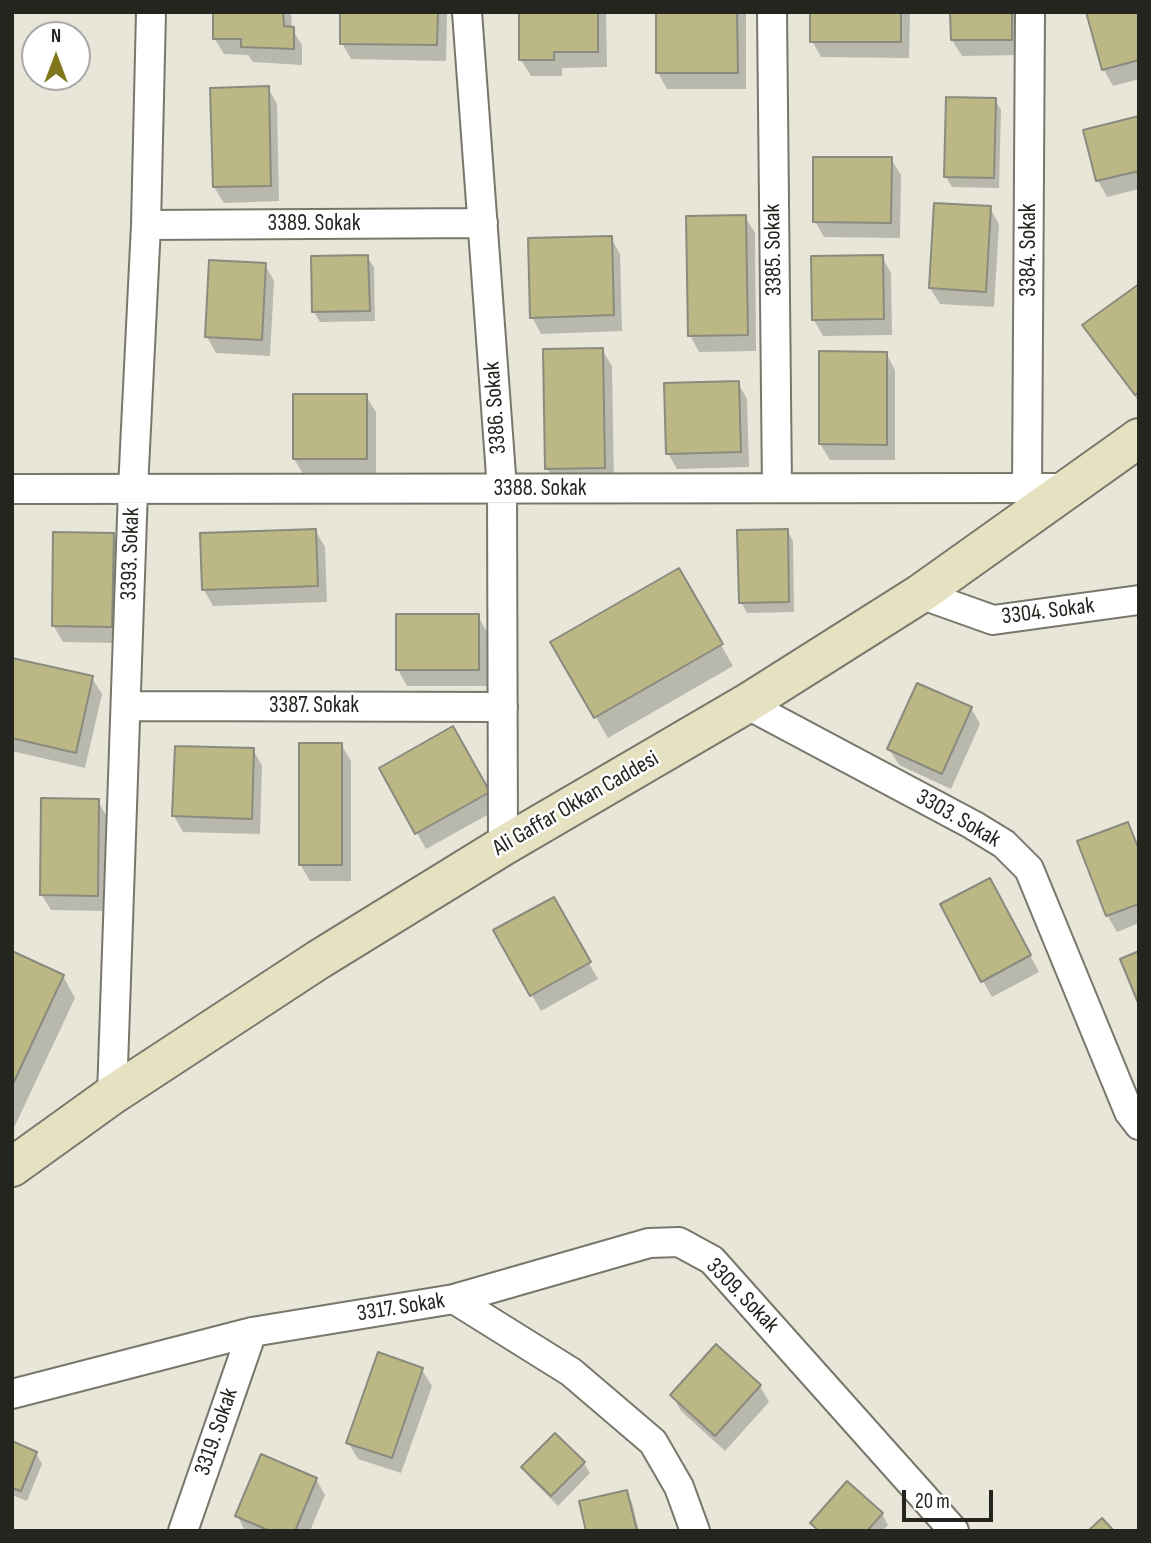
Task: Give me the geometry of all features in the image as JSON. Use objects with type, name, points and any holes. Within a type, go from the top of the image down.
[{"type":"street","name":"3393. Sokak","points":[[112,1095],[133,489],[146,225],[151,12]]},
{"type":"street","name":"3386. Sokak","points":[[467,12],[502,489],[503,846]]},
{"type":"street","name":"3385. Sokak","points":[[772,12],[777,488]]},
{"type":"street","name":"3384. Sokak","points":[[1027,488],[1030,12]]},
{"type":"street","name":"3389. Sokak","points":[[146,225],[483,223]]},
{"type":"street","name":"Ali Gaffar Okkan Caddesi","points":[[12,1167],[112,1095],[318,960],[503,846],[746,704],[920,594],[1139,438]]},
{"type":"street","name":"3388. Sokak","points":[[12,489],[1068,488]]},
{"type":"street","name":"3304. Sokak","points":[[920,594],[993,620],[1139,600]]},
{"type":"street","name":"3303. Sokak","points":[[746,704],[973,825],[1004,844],[1029,869],[1129,1112],[1139,1125]]},
{"type":"street","name":"3387. Sokak","points":[[126,706],[503,707]]},
{"type":"street","name":"3309. Sokak","points":[[454,1299],[649,1243],[679,1242],[712,1260],[954,1531]]},
{"type":"street","name":"3317. Sokak","points":[[12,1394],[252,1332],[454,1299],[571,1372],[653,1442],[679,1487],[695,1531]]},
{"type":"street","name":"3319. Sokak","points":[[183,1531],[252,1332]]},
{"type":"building","points":[[213,12],[283,12],[284,26],[294,27],[294,49],[241,47],[241,39],[213,39]]},
{"type":"building","points":[[340,12],[438,12],[437,45],[340,44]]},
{"type":"building","points":[[519,12],[598,12],[598,52],[554,52],[554,60],[519,60]]},
{"type":"building","points":[[656,12],[737,12],[738,73],[656,73]]},
{"type":"building","points":[[810,12],[901,12],[901,42],[810,42]]},
{"type":"building","points":[[950,12],[1012,12],[1012,40],[951,40]]},
{"type":"building","points":[[1086,12],[1139,12],[1139,60],[1102,70]]},
{"type":"building","points":[[269,86],[271,186],[213,187],[210,88]]},
{"type":"building","points":[[946,97],[996,98],[994,178],[944,177]]},
{"type":"building","points":[[1139,116],[1139,171],[1096,181],[1083,130]]},
{"type":"building","points":[[813,157],[892,157],[891,223],[813,222]]},
{"type":"building","points":[[934,203],[991,206],[986,292],[929,288]]},
{"type":"building","points":[[746,215],[748,335],[688,336],[686,216]]},
{"type":"building","points":[[612,236],[614,315],[530,318],[528,238]]},
{"type":"building","points":[[368,255],[370,311],[312,312],[311,256]]},
{"type":"building","points":[[883,255],[884,319],[812,320],[811,256]]},
{"type":"building","points":[[209,260],[266,263],[262,340],[205,337]]},
{"type":"building","points":[[1139,284],[1139,392],[1135,395],[1082,325]]},
{"type":"building","points":[[603,348],[605,468],[545,469],[543,349]]},
{"type":"building","points":[[819,351],[887,352],[887,445],[819,444]]},
{"type":"building","points":[[739,381],[741,452],[666,454],[664,383]]},
{"type":"building","points":[[293,394],[367,394],[367,459],[293,459]]},
{"type":"building","points":[[316,529],[318,586],[202,590],[200,533]]},
{"type":"building","points":[[788,529],[789,602],[739,603],[737,530]]},
{"type":"building","points":[[53,532],[114,533],[112,627],[52,626]]},
{"type":"building","points":[[679,568],[723,644],[594,718],[550,642]]},
{"type":"building","points":[[396,614],[479,614],[479,670],[396,670]]},
{"type":"building","points":[[12,658],[93,676],[76,753],[12,738]]},
{"type":"building","points":[[917,683],[972,707],[942,774],[887,749]]},
{"type":"building","points":[[453,726],[490,792],[415,834],[379,768]]},
{"type":"building","points":[[299,743],[342,743],[342,865],[299,865]]},
{"type":"building","points":[[175,746],[254,748],[252,819],[172,816]]},
{"type":"building","points":[[41,798],[99,799],[98,896],[40,895]]},
{"type":"building","points":[[1128,822],[1139,850],[1139,904],[1106,916],[1077,841]]},
{"type":"building","points":[[990,878],[1031,955],[981,982],[940,904]]},
{"type":"building","points":[[554,897],[591,962],[530,996],[493,930]]},
{"type":"building","points":[[12,951],[64,975],[12,1086]]},
{"type":"building","points":[[1139,951],[1139,1005],[1120,959]]},
{"type":"building","points":[[716,1344],[761,1385],[715,1436],[670,1395]]},
{"type":"building","points":[[378,1352],[423,1368],[392,1458],[346,1443]]},
{"type":"building","points":[[555,1433],[585,1462],[551,1496],[521,1467]]},
{"type":"building","points":[[12,1441],[37,1452],[21,1491],[12,1488]]},
{"type":"building","points":[[261,1454],[317,1478],[295,1531],[270,1531],[235,1516]]},
{"type":"building","points":[[847,1481],[883,1513],[867,1531],[819,1531],[810,1523]]},
{"type":"building","points":[[627,1490],[637,1531],[586,1531],[579,1501]]},
{"type":"building","points":[[1102,1518],[1114,1531],[1088,1531]]}]
